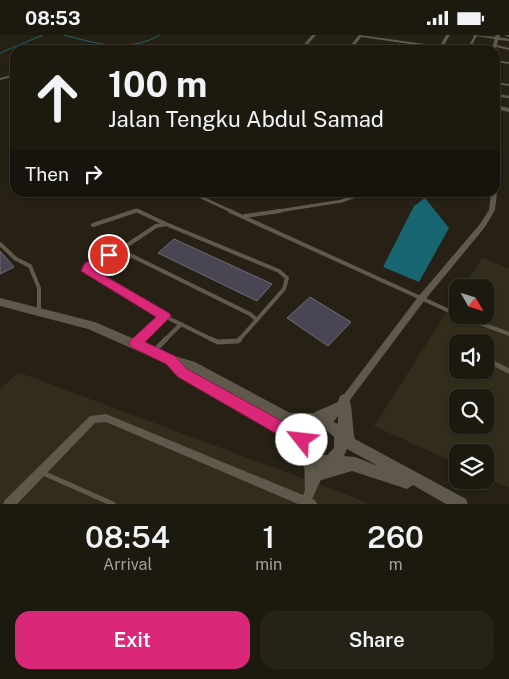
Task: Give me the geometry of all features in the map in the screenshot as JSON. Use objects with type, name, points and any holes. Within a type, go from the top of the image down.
[{"type":"street","points":[[305,45],[314,35]]},
{"type":"street","points":[[474,35],[509,40]]},
{"type":"street","points":[[360,36],[415,45]]},
{"type":"street","points":[[288,418],[314,419],[341,403],[421,299],[482,225],[492,210],[494,197]]},
{"type":"street","points":[[0,301],[91,325],[170,360],[191,365],[288,418],[304,434],[305,452],[315,460],[331,460],[356,464],[434,491]]},
{"type":"street","points":[[170,360],[182,373],[304,434]]},
{"type":"street","points":[[337,433],[345,425],[341,403]]},
{"type":"street","points":[[308,500],[318,475],[341,449],[337,433],[341,403]]},
{"type":"street","points":[[9,504],[93,419],[106,418],[308,500]]},
{"type":"street","points":[[304,434],[313,425],[337,433],[434,491],[461,504]]},
{"type":"street","points":[[308,500],[309,457]]},
{"type":"street","points":[[318,475],[333,469],[356,464]]},
{"type":"lane","points":[[201,197],[449,311]]},
{"type":"lane","points":[[245,217],[342,201],[353,197]]},
{"type":"lane","points":[[93,225],[137,210],[285,275],[288,282],[284,289],[238,341],[230,343],[218,342],[165,316],[87,271],[89,266],[97,260],[120,249],[156,225],[166,224]]},
{"type":"lane","points":[[0,244],[16,259],[30,266],[39,288],[39,312]]},
{"type":"lane","points":[[120,249],[250,314],[257,321]]},
{"type":"lane","points":[[135,343],[165,316]]},
{"type":"lane","points":[[154,352],[181,324]]},
{"type":"lane","points":[[481,324],[509,335]]},
{"type":"lane","points":[[494,364],[509,371]]},
{"type":"lane","points":[[41,472],[113,504]]},
{"type":"shaded area","points":[[482,258],[509,268],[509,488],[494,481],[494,444],[449,444],[449,460],[374,426],[449,309],[449,324],[494,324],[494,279],[468,279]]},
{"type":"shaded area","points":[[18,372],[368,504],[0,504],[0,389]]},
{"type":"water","points":[[425,198],[449,228],[419,282],[383,267],[414,206]]},
{"type":"building","points":[[174,239],[272,284],[257,301],[158,253]]},
{"type":"building","points":[[0,251],[14,267],[0,274]]},
{"type":"building","points":[[310,297],[351,322],[328,346],[287,318]]},
{"type":"waterway","points":[[19,45],[43,35]]},
{"type":"waterway","points":[[64,35],[113,45],[136,44],[160,35]]},
{"type":"waterway","points":[[0,53],[10,49]]},
{"type":"route","points":[[109,255],[97,260],[86,269],[87,271],[165,316],[135,343],[170,360],[182,373],[302,440]]}]
